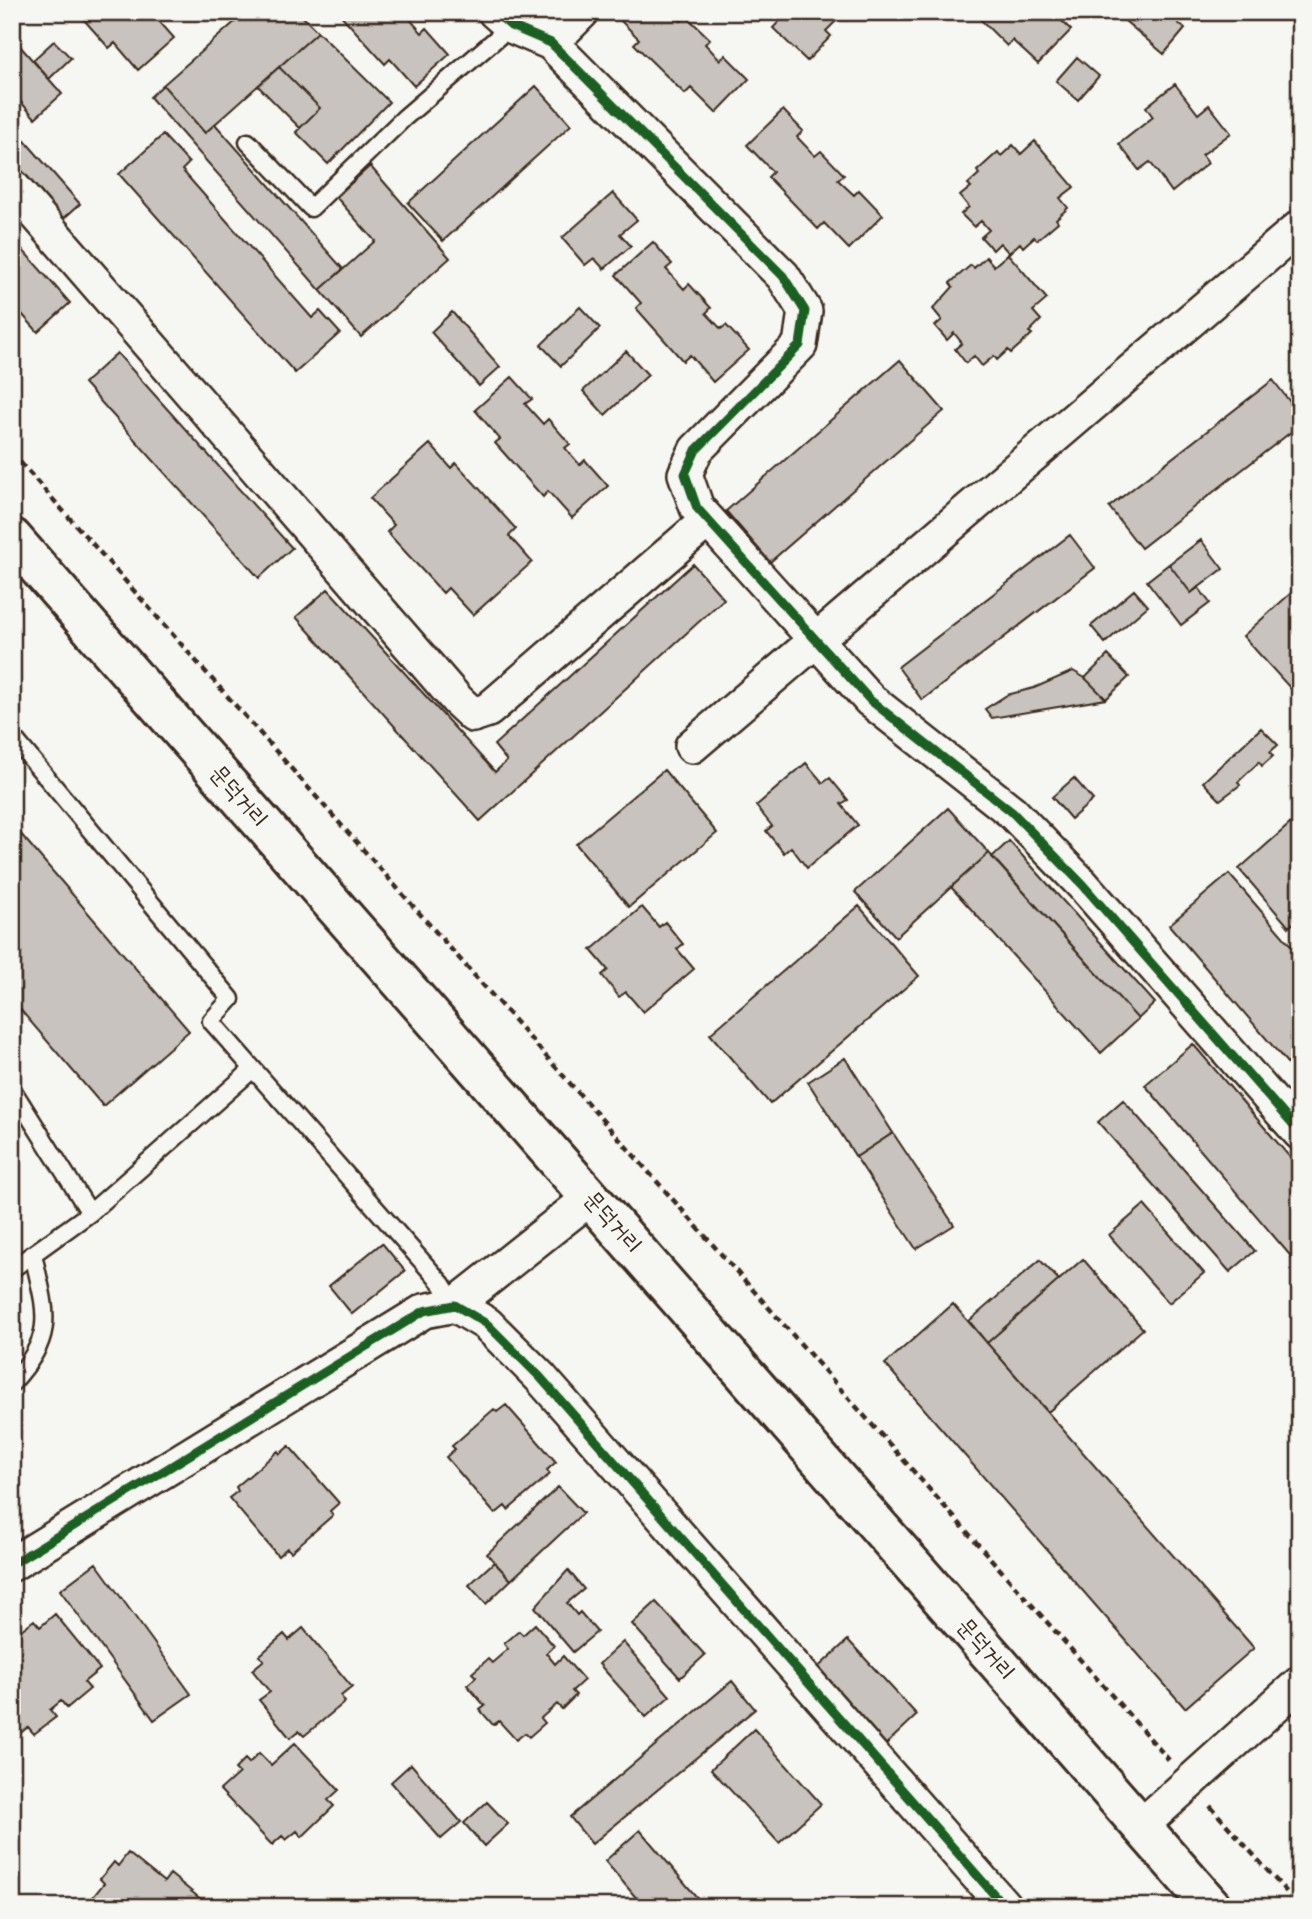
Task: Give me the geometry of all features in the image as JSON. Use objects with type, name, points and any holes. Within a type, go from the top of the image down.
[{"type":"main road","name":"문덕거리","points":[[12,538],[1212,1907]]},
{"type":"street","points":[[551,43],[582,12]]},
{"type":"street","points":[[503,19],[551,43],[783,276],[805,311],[800,345],[696,450],[685,474],[697,508],[870,700],[1012,812],[1082,884],[1300,1133]]},
{"type":"street","points":[[12,186],[457,700],[473,715],[488,710],[708,520]]},
{"type":"street","points":[[692,746],[1300,227]]},
{"type":"street","points":[[12,1564],[424,1311],[455,1305],[590,1198]]},
{"type":"street","points":[[455,1305],[487,1324],[540,1377],[1006,1907]]},
{"type":"street","points":[[1140,1827],[1300,1683]]},
{"type":"lane","points":[[248,142],[311,208],[503,19]]},
{"type":"lane","points":[[12,736],[231,999],[211,1021],[442,1284],[455,1305]]},
{"type":"lane","points":[[12,1269],[90,1213],[253,1069]]},
{"type":"lane","points":[[12,1089],[90,1213]]},
{"type":"lane","points":[[12,1383],[32,1361],[47,1318],[33,1254]]},
{"type":"path","points":[[12,453],[1300,1907]]},
{"type":"building","points":[[77,12],[142,12],[146,17],[151,12],[174,38],[138,70],[115,43],[109,48]]},
{"type":"building","points":[[246,12],[298,12],[318,32],[205,133],[163,85]]},
{"type":"building","points":[[338,12],[412,12],[407,16],[422,33],[427,28],[450,54],[414,86],[390,59],[385,64]]},
{"type":"building","points":[[612,12],[672,12],[681,21],[686,16],[710,39],[705,44],[720,60],[725,55],[749,79],[716,113],[691,88],[685,94],[634,44],[639,39]]},
{"type":"building","points":[[788,12],[854,12],[846,20],[841,16],[826,31],[831,36],[807,61],[773,28]]},
{"type":"building","points":[[973,12],[1053,12],[1071,30],[1038,64],[1012,40],[1007,46]]},
{"type":"building","points":[[1120,12],[1166,12],[1185,29],[1164,54],[1118,15]]},
{"type":"building","points":[[1287,12],[1300,12],[1300,29]]},
{"type":"building","points":[[318,32],[389,102],[328,164],[296,132],[320,108],[279,67]]},
{"type":"building","points":[[12,37],[62,94],[35,118],[12,92]]},
{"type":"building","points":[[54,41],[71,58],[49,79],[33,60]]},
{"type":"building","points":[[1077,57],[1099,76],[1078,100],[1056,81]]},
{"type":"building","points":[[279,67],[320,108],[300,128],[258,86]]},
{"type":"building","points":[[1175,84],[1198,114],[1209,105],[1231,133],[1202,155],[1208,163],[1172,192],[1150,162],[1139,170],[1119,144],[1153,117],[1146,107]]},
{"type":"building","points":[[163,85],[205,133],[215,124],[343,269],[320,290],[150,97]]},
{"type":"building","points":[[536,86],[571,125],[443,241],[408,203]]},
{"type":"building","points":[[783,110],[803,131],[797,137],[815,156],[821,151],[844,175],[838,180],[854,195],[859,190],[883,215],[849,249],[824,223],[818,229],[768,177],[773,172],[747,145]]},
{"type":"building","points":[[12,126],[80,204],[63,219],[12,161]]},
{"type":"building","points":[[163,135],[189,163],[182,170],[312,318],[320,311],[340,333],[295,373],[119,174]]},
{"type":"building","points":[[1035,141],[1074,187],[1060,198],[1068,208],[1056,219],[1058,222],[1037,240],[1034,237],[1023,247],[1020,243],[1009,253],[1000,243],[993,250],[981,237],[989,230],[981,221],[974,227],[961,214],[969,207],[960,196],[971,187],[968,184],[979,174],[977,171],[998,152],[1001,156],[1013,145],[1021,154]]},
{"type":"building","points":[[370,166],[450,258],[361,337],[320,290],[375,241],[336,197]]},
{"type":"building","points":[[613,193],[637,220],[620,234],[631,246],[604,269],[594,258],[585,265],[562,238]]},
{"type":"building","points":[[12,238],[70,303],[38,332],[12,303]]},
{"type":"building","points":[[653,242],[672,264],[666,269],[684,289],[689,284],[711,308],[706,313],[721,329],[726,325],[749,350],[713,382],[690,355],[683,361],[636,308],[641,303],[616,275]]},
{"type":"building","points":[[1008,254],[1047,299],[1033,311],[1041,320],[1029,332],[1032,334],[1011,353],[1008,350],[997,360],[994,356],[982,366],[974,356],[966,363],[955,349],[962,343],[954,333],[947,340],[935,326],[942,320],[933,309],[953,287],[950,283],[971,265],[974,268],[986,257],[994,266]]},
{"type":"building","points":[[580,307],[600,328],[561,366],[541,345]]},
{"type":"building","points":[[452,312],[500,367],[479,386],[431,332]]},
{"type":"building","points":[[626,351],[648,375],[605,415],[583,391]]},
{"type":"building","points":[[117,353],[292,548],[259,578],[84,383]]},
{"type":"building","points":[[900,360],[944,411],[770,562],[726,511]]},
{"type":"building","points":[[512,377],[532,399],[525,404],[543,424],[548,419],[570,444],[565,448],[580,465],[585,460],[608,486],[572,518],[548,491],[543,497],[495,443],[500,439],[475,410]]},
{"type":"building","points":[[1273,380],[1300,415],[1300,425],[1141,548],[1109,507]]},
{"type":"building","points":[[430,444],[451,468],[456,463],[516,529],[509,536],[532,562],[473,615],[448,588],[443,593],[387,532],[394,525],[370,498]]},
{"type":"building","points":[[1070,535],[1095,568],[922,700],[898,667]]},
{"type":"building","points":[[1201,540],[1223,569],[1191,593],[1169,564]]},
{"type":"building","points":[[693,564],[724,599],[480,821],[296,617],[328,589],[495,772],[507,761],[494,745]]},
{"type":"building","points":[[1169,564],[1191,593],[1198,587],[1210,603],[1181,625],[1147,581]]},
{"type":"building","points":[[1300,585],[1300,699],[1243,636]]},
{"type":"building","points":[[1134,590],[1148,606],[1105,643],[1091,626]]},
{"type":"building","points":[[1108,655],[1129,677],[1106,699],[1085,678]]},
{"type":"building","points":[[1073,671],[1085,678],[1106,699],[992,718],[985,709],[1007,695],[1034,688]]},
{"type":"building","points":[[1261,728],[1278,745],[1270,752],[1273,756],[1262,766],[1259,762],[1238,782],[1240,785],[1220,800],[1203,782]]},
{"type":"building","points":[[806,763],[823,783],[830,778],[848,800],[841,804],[858,825],[807,868],[791,847],[784,853],[766,831],[772,826],[756,806]]},
{"type":"building","points":[[664,770],[717,833],[629,907],[576,844]]},
{"type":"building","points":[[1074,778],[1093,800],[1071,819],[1052,797]]},
{"type":"building","points":[[948,808],[989,853],[896,937],[855,892]]},
{"type":"building","points":[[1300,815],[1300,917],[1289,927],[1239,869]]},
{"type":"building","points":[[14,826],[189,1031],[103,1106],[12,1000]]},
{"type":"building","points":[[1009,841],[1155,1003],[1138,1019],[992,857]]},
{"type":"building","points":[[989,853],[1138,1019],[1101,1053],[951,887]]},
{"type":"building","points":[[1229,874],[1300,956],[1300,1078],[1169,925]]},
{"type":"building","points":[[859,906],[919,976],[770,1104],[710,1034]]},
{"type":"building","points":[[642,907],[659,927],[665,922],[683,944],[677,949],[694,969],[643,1012],[626,992],[619,997],[602,975],[608,970],[591,950]]},
{"type":"building","points":[[1193,1044],[1300,1169],[1300,1267],[1145,1085]]},
{"type":"building","points":[[845,1058],[893,1133],[856,1157],[808,1082]]},
{"type":"building","points":[[1123,1100],[1255,1251],[1230,1272],[1098,1122]]},
{"type":"building","points":[[893,1133],[954,1225],[916,1249],[856,1157]]},
{"type":"building","points":[[1144,1205],[1204,1273],[1169,1303],[1109,1235]]},
{"type":"building","points":[[382,1243],[405,1271],[352,1314],[329,1286]]},
{"type":"building","points":[[1083,1259],[1143,1329],[1048,1412],[987,1343]]},
{"type":"building","points":[[1040,1260],[1059,1280],[987,1343],[969,1321]]},
{"type":"building","points":[[953,1304],[1254,1648],[1185,1708],[885,1364]]},
{"type":"building","points":[[506,1405],[556,1462],[547,1470],[550,1474],[508,1510],[505,1506],[495,1514],[446,1457],[455,1449],[452,1446],[494,1409],[497,1412]]},
{"type":"building","points":[[289,1446],[339,1503],[330,1511],[333,1515],[291,1552],[287,1548],[278,1556],[229,1498],[238,1491],[236,1487],[278,1451],[280,1454]]},
{"type":"building","points":[[558,1487],[583,1513],[511,1580],[487,1554]]},
{"type":"building","points":[[494,1562],[511,1580],[486,1604],[469,1585]]},
{"type":"building","points":[[96,1563],[191,1694],[154,1720],[60,1590]]},
{"type":"building","points":[[568,1570],[584,1589],[567,1603],[577,1615],[580,1612],[597,1632],[573,1652],[535,1607]]},
{"type":"building","points":[[656,1602],[705,1655],[680,1678],[632,1624]]},
{"type":"building","points":[[55,1614],[100,1669],[84,1682],[90,1689],[67,1708],[61,1701],[50,1710],[56,1717],[34,1734],[28,1727],[12,1740],[12,1649],[17,1645],[12,1637],[34,1620],[40,1627]]},
{"type":"building","points":[[535,1624],[554,1646],[546,1653],[555,1664],[563,1656],[584,1680],[572,1691],[576,1695],[562,1709],[557,1704],[541,1718],[545,1723],[529,1737],[525,1733],[516,1740],[499,1721],[493,1725],[480,1710],[485,1706],[467,1685],[476,1677],[472,1673],[488,1659],[492,1663],[508,1649],[504,1644],[519,1631],[523,1635]]},
{"type":"building","points":[[303,1628],[352,1687],[341,1696],[345,1702],[304,1736],[299,1731],[290,1738],[259,1700],[270,1692],[252,1670],[264,1660],[259,1656],[284,1634],[289,1640]]},
{"type":"building","points":[[848,1640],[917,1715],[882,1748],[813,1672]]},
{"type":"building","points":[[623,1642],[670,1696],[646,1717],[599,1664]]},
{"type":"building","points":[[732,1681],[755,1709],[592,1844],[570,1817]]},
{"type":"building","points":[[754,1729],[821,1804],[779,1843],[711,1769]]},
{"type":"building","points":[[295,1743],[339,1790],[328,1800],[334,1806],[302,1837],[297,1831],[286,1840],[282,1836],[272,1845],[220,1790],[239,1773],[235,1769],[245,1759],[249,1763],[259,1753],[271,1765]]},
{"type":"building","points":[[411,1764],[461,1822],[441,1839],[391,1782]]},
{"type":"building","points":[[487,1802],[508,1824],[484,1846],[464,1823]]},
{"type":"building","points":[[640,1830],[705,1907],[644,1907],[605,1861]]},
{"type":"building","points":[[128,1853],[164,1882],[170,1874],[208,1905],[85,1907],[104,1883],[100,1879],[114,1862],[118,1866]]},
{"type":"cycle path","points":[[495,12],[511,26],[551,43],[783,276],[805,311],[800,345],[696,450],[685,474],[697,508],[870,700],[1012,812],[1082,884],[1300,1133]]},
{"type":"cycle path","points":[[12,1564],[424,1311],[455,1305],[487,1324],[540,1377],[1005,1907]]}]
